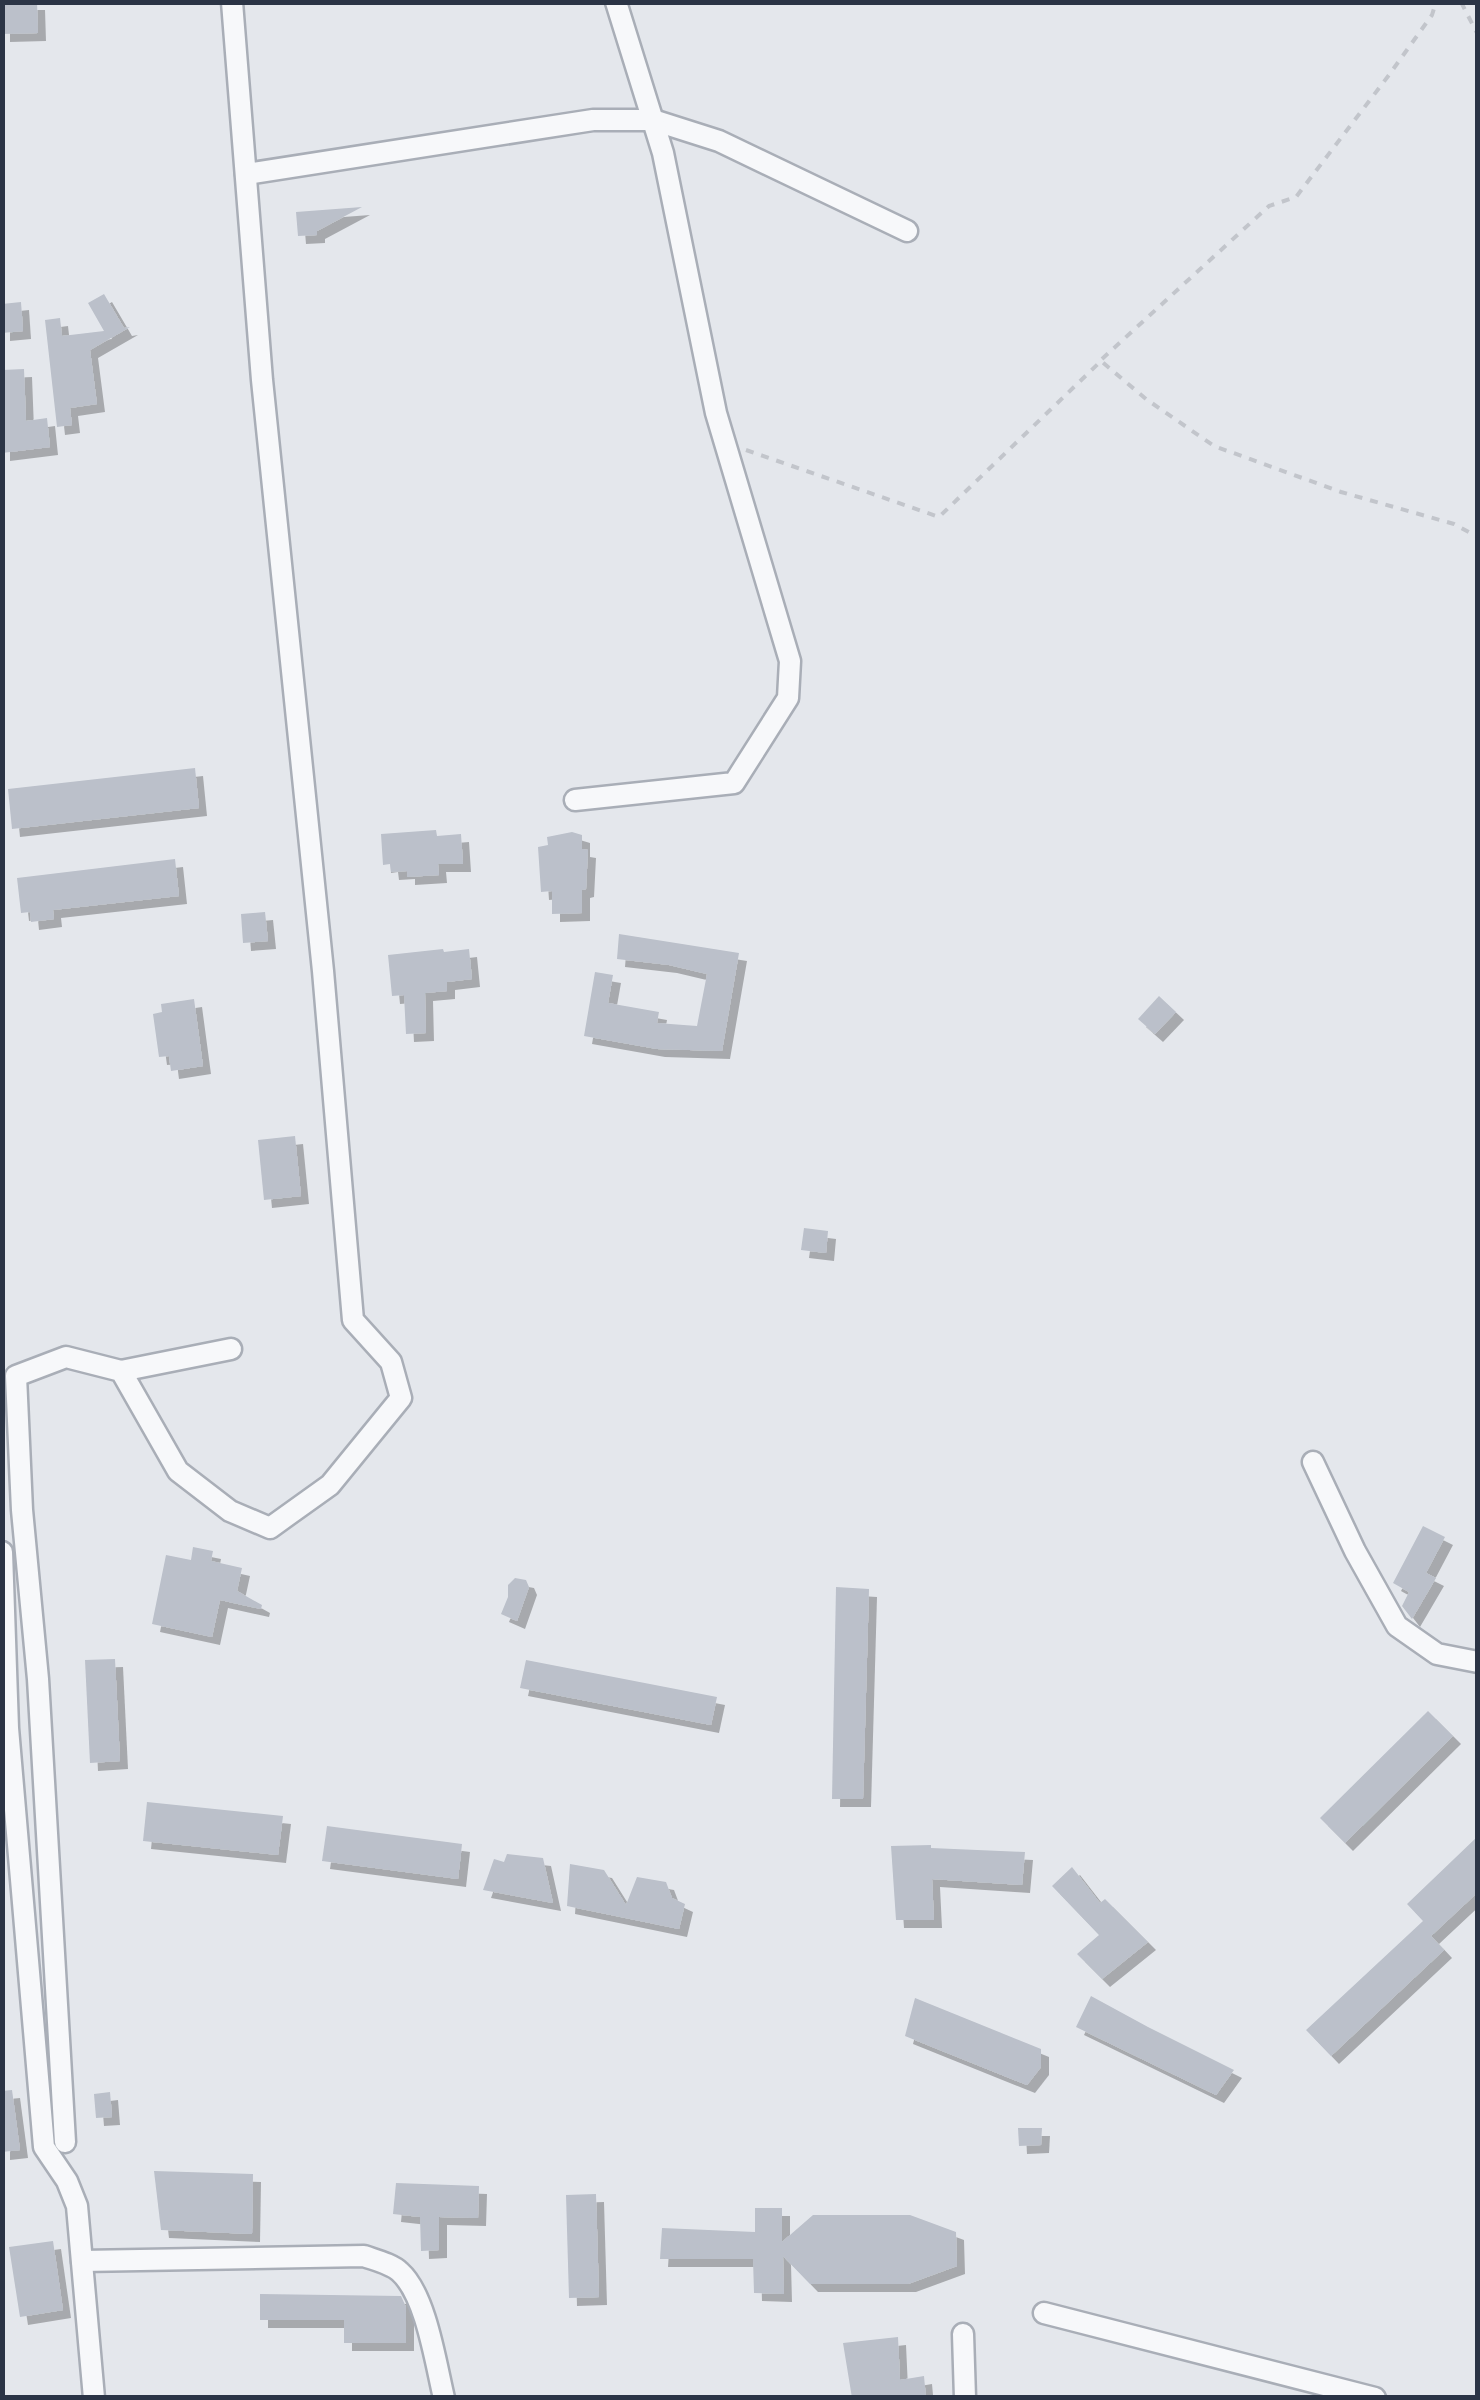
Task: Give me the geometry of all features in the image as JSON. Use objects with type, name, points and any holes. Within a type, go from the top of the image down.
[{"type":"street","points":[[121,1371],[178,1471],[230,1511],[270,1528],[330,1485],[401,1398],[392,1362],[354,1320],[323,971],[262,380],[232,2]]},
{"type":"street","points":[[575,800],[734,782],[788,698],[790,661],[725,443],[686,281],[663,153],[616,2]]},
{"type":"street","points":[[246,174],[594,120],[652,120],[736,148],[908,231]]},
{"type":"street","points":[[65,2142],[16,1376],[66,1357],[121,1371],[231,1349]]},
{"type":"street","points":[[1313,1462],[1354,1551],[1397,1626],[1437,1654],[1478,1662]]},
{"type":"street","points":[[2,1552],[5,1728],[44,2146],[67,2181],[77,2206],[94,2398]]},
{"type":"street","points":[[82,2261],[364,2256],[400,2271],[413,2291],[444,2398]]},
{"type":"street","points":[[1044,2313],[1376,2398]]},
{"type":"street","points":[[962,2334],[965,2398]]},
{"type":"path","points":[[725,443],[939,517],[1269,206],[1296,197],[1389,75],[1432,15],[1436,2]]},
{"type":"path","points":[[1461,2],[1478,35]]},
{"type":"path","points":[[1101,361],[1146,400],[1214,446],[1341,492],[1454,524],[1478,537]]},
{"type":"building","points":[[2,2],[37,2],[38,33],[2,34]]},
{"type":"building","points":[[362,207],[317,231],[317,235],[298,236],[296,212]]},
{"type":"building","points":[[104,294],[124,328],[130,327],[90,350],[97,404],[70,408],[72,425],[57,427],[45,320],[60,318],[62,336],[104,331],[88,303]]},
{"type":"building","points":[[21,302],[23,331],[2,333],[2,304]]},
{"type":"building","points":[[24,369],[26,421],[47,418],[50,447],[2,453],[2,370]]},
{"type":"building","points":[[195,768],[199,808],[12,829],[8,789]]},
{"type":"building","points":[[436,830],[437,836],[461,834],[463,864],[438,864],[439,875],[407,877],[407,871],[391,872],[390,864],[383,865],[381,834]]},
{"type":"building","points":[[572,832],[582,835],[582,849],[588,850],[582,913],[552,914],[552,891],[541,892],[538,847],[548,845],[547,837]]},
{"type":"building","points":[[175,859],[179,896],[53,910],[54,919],[31,922],[30,912],[21,913],[17,878]]},
{"type":"building","points":[[265,912],[268,941],[243,943],[241,914]]},
{"type":"building","points":[[619,934],[739,953],[722,1051],[657,1049],[584,1036],[595,972],[613,975],[608,1003],[659,1012],[657,1023],[697,1026],[707,974],[617,959]]},
{"type":"building","points":[[469,949],[472,979],[447,982],[447,991],[425,993],[426,1033],[406,1034],[404,995],[392,996],[388,955]]},
{"type":"building","points":[[1159,996],[1176,1012],[1155,1034],[1138,1019]]},
{"type":"building","points":[[194,999],[203,1066],[171,1071],[169,1056],[159,1057],[153,1014],[162,1012],[161,1004]]},
{"type":"building","points":[[295,1136],[301,1196],[264,1200],[258,1140]]},
{"type":"building","points":[[804,1228],[828,1231],[826,1253],[801,1250]]},
{"type":"building","points":[[1423,1526],[1445,1537],[1426,1573],[1436,1578],[1412,1619],[1402,1606],[1409,1592],[1393,1583]]},
{"type":"building","points":[[193,1547],[213,1551],[211,1561],[242,1568],[237,1591],[262,1605],[261,1609],[220,1600],[212,1637],[152,1624],[166,1555],[191,1560]]},
{"type":"building","points":[[515,1578],[526,1580],[529,1587],[517,1621],[501,1614],[508,1585]]},
{"type":"building","points":[[836,1587],[869,1589],[863,1799],[832,1799]]},
{"type":"building","points":[[115,1659],[120,1761],[90,1763],[85,1660]]},
{"type":"building","points":[[526,1660],[717,1697],[711,1725],[520,1688]]},
{"type":"building","points":[[1428,1711],[1453,1736],[1345,1843],[1320,1818]]},
{"type":"building","points":[[147,1802],[283,1816],[278,1855],[143,1841]]},
{"type":"building","points":[[327,1826],[462,1844],[458,1879],[322,1861]]},
{"type":"building","points":[[1478,1836],[1478,1892],[1431,1936],[1444,1950],[1331,2056],[1306,2030],[1423,1921],[1407,1904]]},
{"type":"building","points":[[891,1846],[1025,1852],[1022,1885],[932,1879],[934,1920],[896,1920]]},
{"type":"building","points":[[507,1854],[543,1858],[553,1903],[483,1890],[494,1859],[504,1862]]},
{"type":"building","points":[[570,1864],[604,1870],[626,1905],[637,1877],[666,1882],[672,1898],[685,1904],[679,1929],[567,1906]]},
{"type":"building","points":[[1072,1867],[1100,1903],[1105,1899],[1148,1942],[1102,1979],[1077,1954],[1099,1935],[1052,1886]]},
{"type":"building","points":[[1091,1996],[1234,2070],[1216,2095],[1076,2027]]},
{"type":"building","points":[[915,1998],[1041,2049],[1041,2067],[1027,2085],[905,2036]]},
{"type":"building","points":[[12,2090],[20,2150],[2,2152],[2,2091]]},
{"type":"building","points":[[110,2092],[112,2117],[96,2118],[94,2094]]},
{"type":"building","points":[[1018,2128],[1042,2128],[1041,2145],[1019,2146]]},
{"type":"building","points":[[154,2171],[253,2174],[252,2234],[161,2230]]},
{"type":"building","points":[[396,2183],[479,2186],[478,2218],[439,2217],[439,2250],[421,2251],[420,2217],[393,2214]]},
{"type":"building","points":[[596,2194],[599,2297],[569,2298],[566,2195]]},
{"type":"building","points":[[755,2208],[782,2208],[782,2242],[813,2215],[910,2215],[956,2232],[957,2266],[908,2284],[810,2284],[783,2256],[784,2294],[754,2293],[753,2259],[660,2259],[662,2228],[755,2232]]},
{"type":"building","points":[[53,2241],[63,2310],[20,2317],[9,2247]]},
{"type":"building","points":[[260,2294],[401,2296],[406,2307],[406,2343],[344,2343],[344,2320],[260,2320]]},
{"type":"building","points":[[898,2337],[900,2380],[924,2376],[926,2398],[852,2398],[843,2343]]}]
